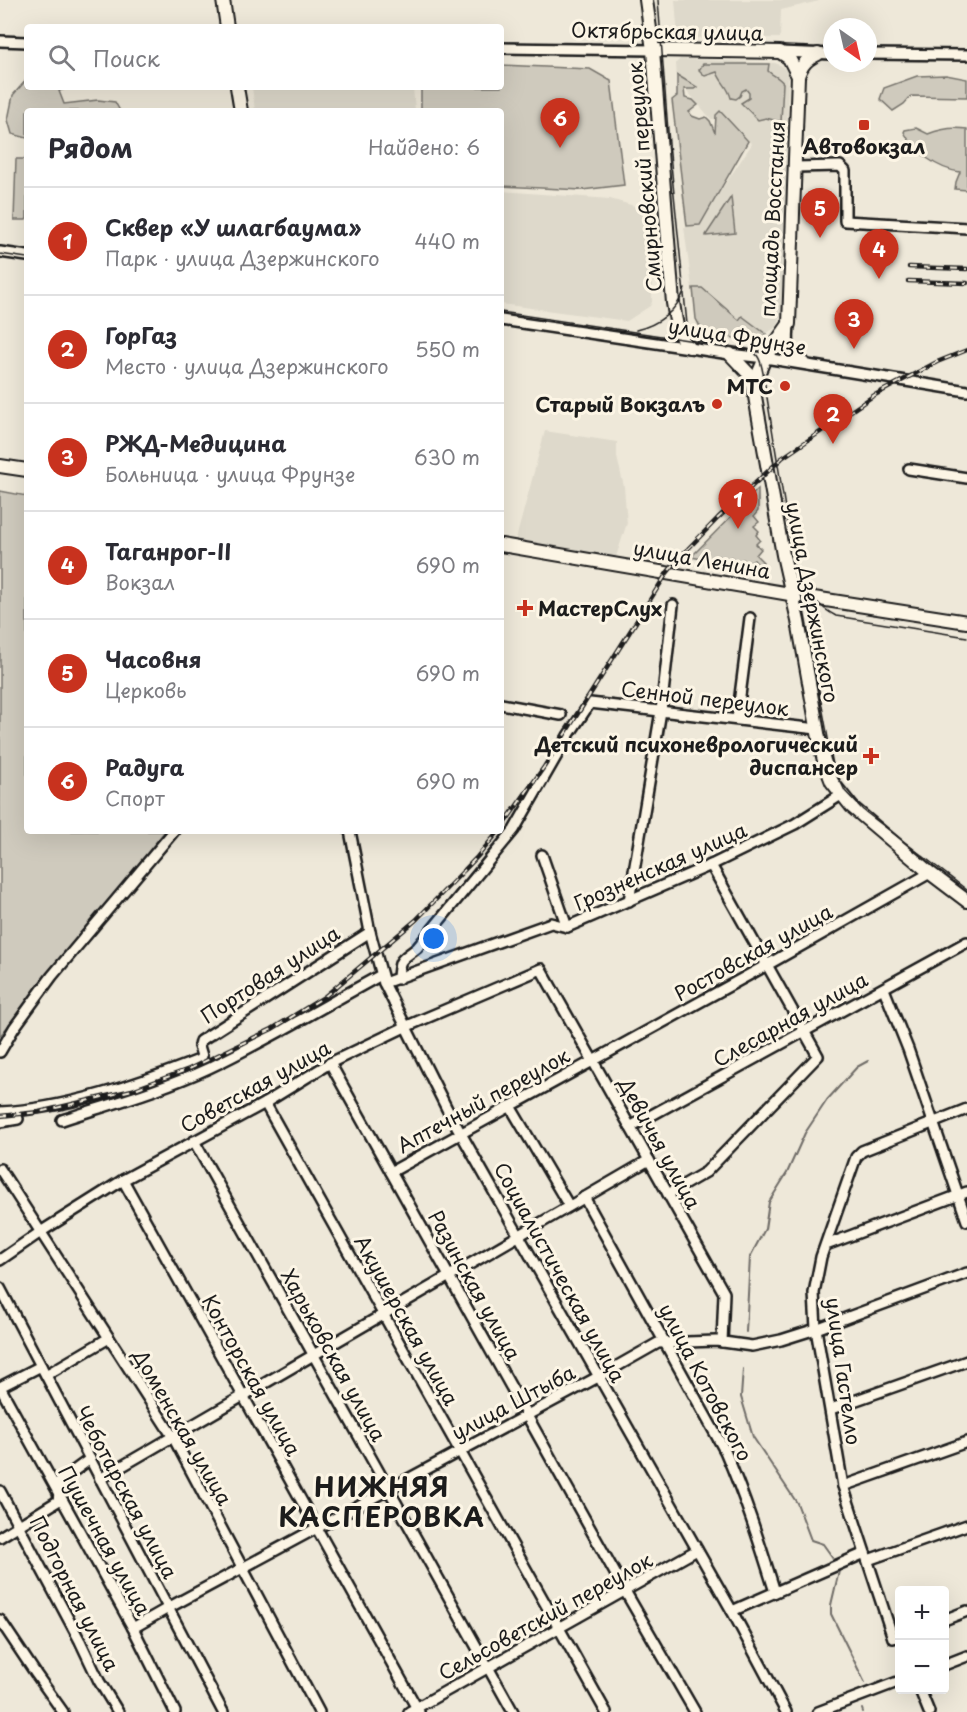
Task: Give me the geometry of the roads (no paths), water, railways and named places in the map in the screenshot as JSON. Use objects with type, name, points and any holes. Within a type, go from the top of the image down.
[{"type":"main road","points":[[223,0],[227,24]]},
{"type":"main road","name":"Смирновский переулок","points":[[646,0],[653,50],[673,303],[677,331],[689,347]]},
{"type":"main road","name":"Октябрьская улица","points":[[653,50],[780,52]]},
{"type":"main road","points":[[780,52],[789,58],[798,76]]},
{"type":"main road","points":[[798,76],[807,59],[818,54]]},
{"type":"main road","name":"площадь Восстания","points":[[765,358],[789,324],[798,76]]},
{"type":"main road","points":[[238,90],[240,108]]},
{"type":"main road","points":[[730,354],[749,374],[754,391]]},
{"type":"main road","name":"улица Дзержинского","points":[[765,358],[754,391],[783,555],[810,680],[817,729],[828,773],[841,795],[869,822],[967,901]]},
{"type":"main road","points":[[0,466],[24,470]]},
{"type":"main road","name":"улица Ленина","points":[[504,546],[967,622]]},
{"type":"street","points":[[0,42],[24,42]]},
{"type":"street","name":"Октябрьская улица","points":[[504,48],[653,50]]},
{"type":"street","name":"Октябрьская улица","points":[[780,52],[823,54]]},
{"type":"street","points":[[877,54],[967,55]]},
{"type":"street","points":[[795,167],[840,166],[845,171],[845,221],[967,228]]},
{"type":"street","points":[[0,252],[24,256]]},
{"type":"street","name":"улица Фрунзе","points":[[504,320],[765,358],[967,391]]},
{"type":"street","points":[[789,324],[788,347],[795,358],[815,366]]},
{"type":"street","points":[[749,374],[765,358]]},
{"type":"street","points":[[909,469],[967,478]]},
{"type":"street","points":[[629,901],[661,711],[673,605]]},
{"type":"street","points":[[737,719],[750,618]]},
{"type":"street","name":"Сенной переулок","points":[[398,979],[400,960],[417,948],[514,830],[568,736],[590,703],[817,729]]},
{"type":"street","points":[[504,705],[561,716]]},
{"type":"street","name":"Грозненская улица","points":[[383,979],[398,979],[551,923],[567,927],[711,865],[795,824],[841,795]]},
{"type":"street","points":[[0,1052],[14,1028],[52,976],[171,834]]},
{"type":"street","name":"Социалистическая улица","points":[[351,834],[370,932],[383,979],[405,1027],[461,1133],[698,1550],[786,1712]]},
{"type":"street","points":[[542,855],[567,927]]},
{"type":"street","points":[[668,1194],[706,1172],[818,1056],[711,865]]},
{"type":"street","name":"Ростовская улица","points":[[593,1061],[930,873]]},
{"type":"street","name":"Портовая улица","points":[[0,1112],[47,1106],[121,1088],[199,1060],[202,1056],[200,1041],[370,932]]},
{"type":"street","name":"Слесарная улица","points":[[630,1127],[967,942]]},
{"type":"street","name":"Девичья улица","points":[[541,969],[724,1293],[722,1342]]},
{"type":"street","name":"Советская улица","points":[[0,1260],[123,1180],[265,1103],[330,1063],[405,1027],[541,969]]},
{"type":"street","points":[[62,1120],[208,1069],[383,979]]},
{"type":"street","points":[[884,989],[933,1122],[963,1194],[967,1221]]},
{"type":"street","name":"Аптечный переулок","points":[[391,1172],[593,1061]]},
{"type":"street","name":"Разинская улица","points":[[330,1063],[695,1712]]},
{"type":"street","name":"Акушерская улица","points":[[265,1103],[606,1712]]},
{"type":"street","points":[[510,1106],[569,1206]]},
{"type":"street","name":"улица Гастелло","points":[[895,1634],[843,1486],[816,1329],[814,1293],[821,1257],[856,1157],[862,1151],[967,1109]]},
{"type":"street","points":[[0,1122],[18,1119]]},
{"type":"street","name":"Харьковская улица","points":[[194,1141],[513,1712]]},
{"type":"street","points":[[100,1479],[649,1160]]},
{"type":"street","name":"Доменская улица","points":[[0,1169],[173,1437],[319,1712]]},
{"type":"street","name":"Конторская улица","points":[[123,1180],[415,1710]]},
{"type":"street","points":[[826,1245],[963,1194]]},
{"type":"street","name":"улица Котовского","points":[[584,1197],[725,1451],[753,1521],[775,1592]]},
{"type":"street","name":"улица Штыба","points":[[133,1628],[658,1343],[722,1342],[752,1346],[781,1340],[967,1273]]},
{"type":"street","name":"Чеботарская улица","points":[[0,1288],[223,1712]]},
{"type":"street","points":[[46,1375],[110,1338]]},
{"type":"street","points":[[831,1409],[967,1361]]},
{"type":"street","points":[[0,1387],[40,1366]]},
{"type":"street","name":"Пушечная улица","points":[[0,1387],[133,1628],[174,1712]]},
{"type":"street","points":[[843,1486],[967,1442]]},
{"type":"street","points":[[0,1536],[58,1501],[57,1485],[60,1481],[90,1459]]},
{"type":"street","name":"Подгорная улица","points":[[0,1491],[99,1681],[118,1712]]},
{"type":"street","points":[[732,1611],[867,1556],[967,1525]]},
{"type":"street","name":"Сельсоветский переулок","points":[[415,1710],[698,1550]]},
{"type":"street","points":[[949,1618],[967,1611]]},
{"type":"street","points":[[0,1620],[63,1712]]},
{"type":"street","points":[[949,1663],[967,1656]]},
{"type":"street","points":[[818,1712],[895,1683]]},
{"type":"street","points":[[923,1694],[929,1712]]},
{"type":"waterway","points":[[746,1332],[750,1257],[765,1229],[769,1202],[787,1173],[805,1133],[827,1100],[857,1067],[868,1061]]},
{"type":"waterway","points":[[743,1369],[741,1397],[753,1437],[797,1503],[811,1540],[823,1544],[833,1558]]},
{"type":"waterway","points":[[839,1571],[831,1614],[865,1683]]},
{"type":"tram line","points":[[658,0],[669,144],[687,324],[695,337],[704,342]]},
{"type":"tram line","points":[[0,254],[24,258]]},
{"type":"tram line","points":[[636,330],[652,325],[666,316],[682,297],[685,289]]},
{"type":"tram line","points":[[504,312],[748,349],[757,355],[763,373],[786,514],[833,765],[845,791],[863,810],[967,890]]},
{"type":"tram line","points":[[802,580],[816,601],[836,616],[967,637]]},
{"type":"railway","points":[[909,267],[967,269]]},
{"type":"railway","points":[[908,281],[967,283]]},
{"type":"railway","points":[[504,824],[544,767],[667,573],[718,518],[782,458],[873,396],[937,362],[967,350]]},
{"type":"railway","points":[[0,1116],[39,1112],[132,1090],[189,1069],[272,1029],[324,997],[416,920],[496,834]]},
{"type":"place","name":"Автовокзал","points":[[864,125]]},
{"type":"place","name":"Радуга","points":[[560,148]]},
{"type":"place","name":"Часовня","points":[[820,238]]},
{"type":"place","name":"Таганрог-II","points":[[879,279]]},
{"type":"place","name":"РЖД-Медицина","points":[[854,349]]},
{"type":"place","name":"МТС","points":[[785,386]]},
{"type":"place","name":"Старый Вокзалъ","points":[[717,404]]},
{"type":"place","name":"ГорГаз","points":[[833,444]]},
{"type":"place","name":"Сквер «У шлагбаума»","points":[[738,529]]},
{"type":"place","name":"МастерСлух","points":[[525,608]]},
{"type":"place","name":"Детский психоневрологический диспансер","points":[[871,756]]},
{"type":"district","name":"НИЖНЯЯ КАСПЕРОВКА","points":[[382,1501]]}]
